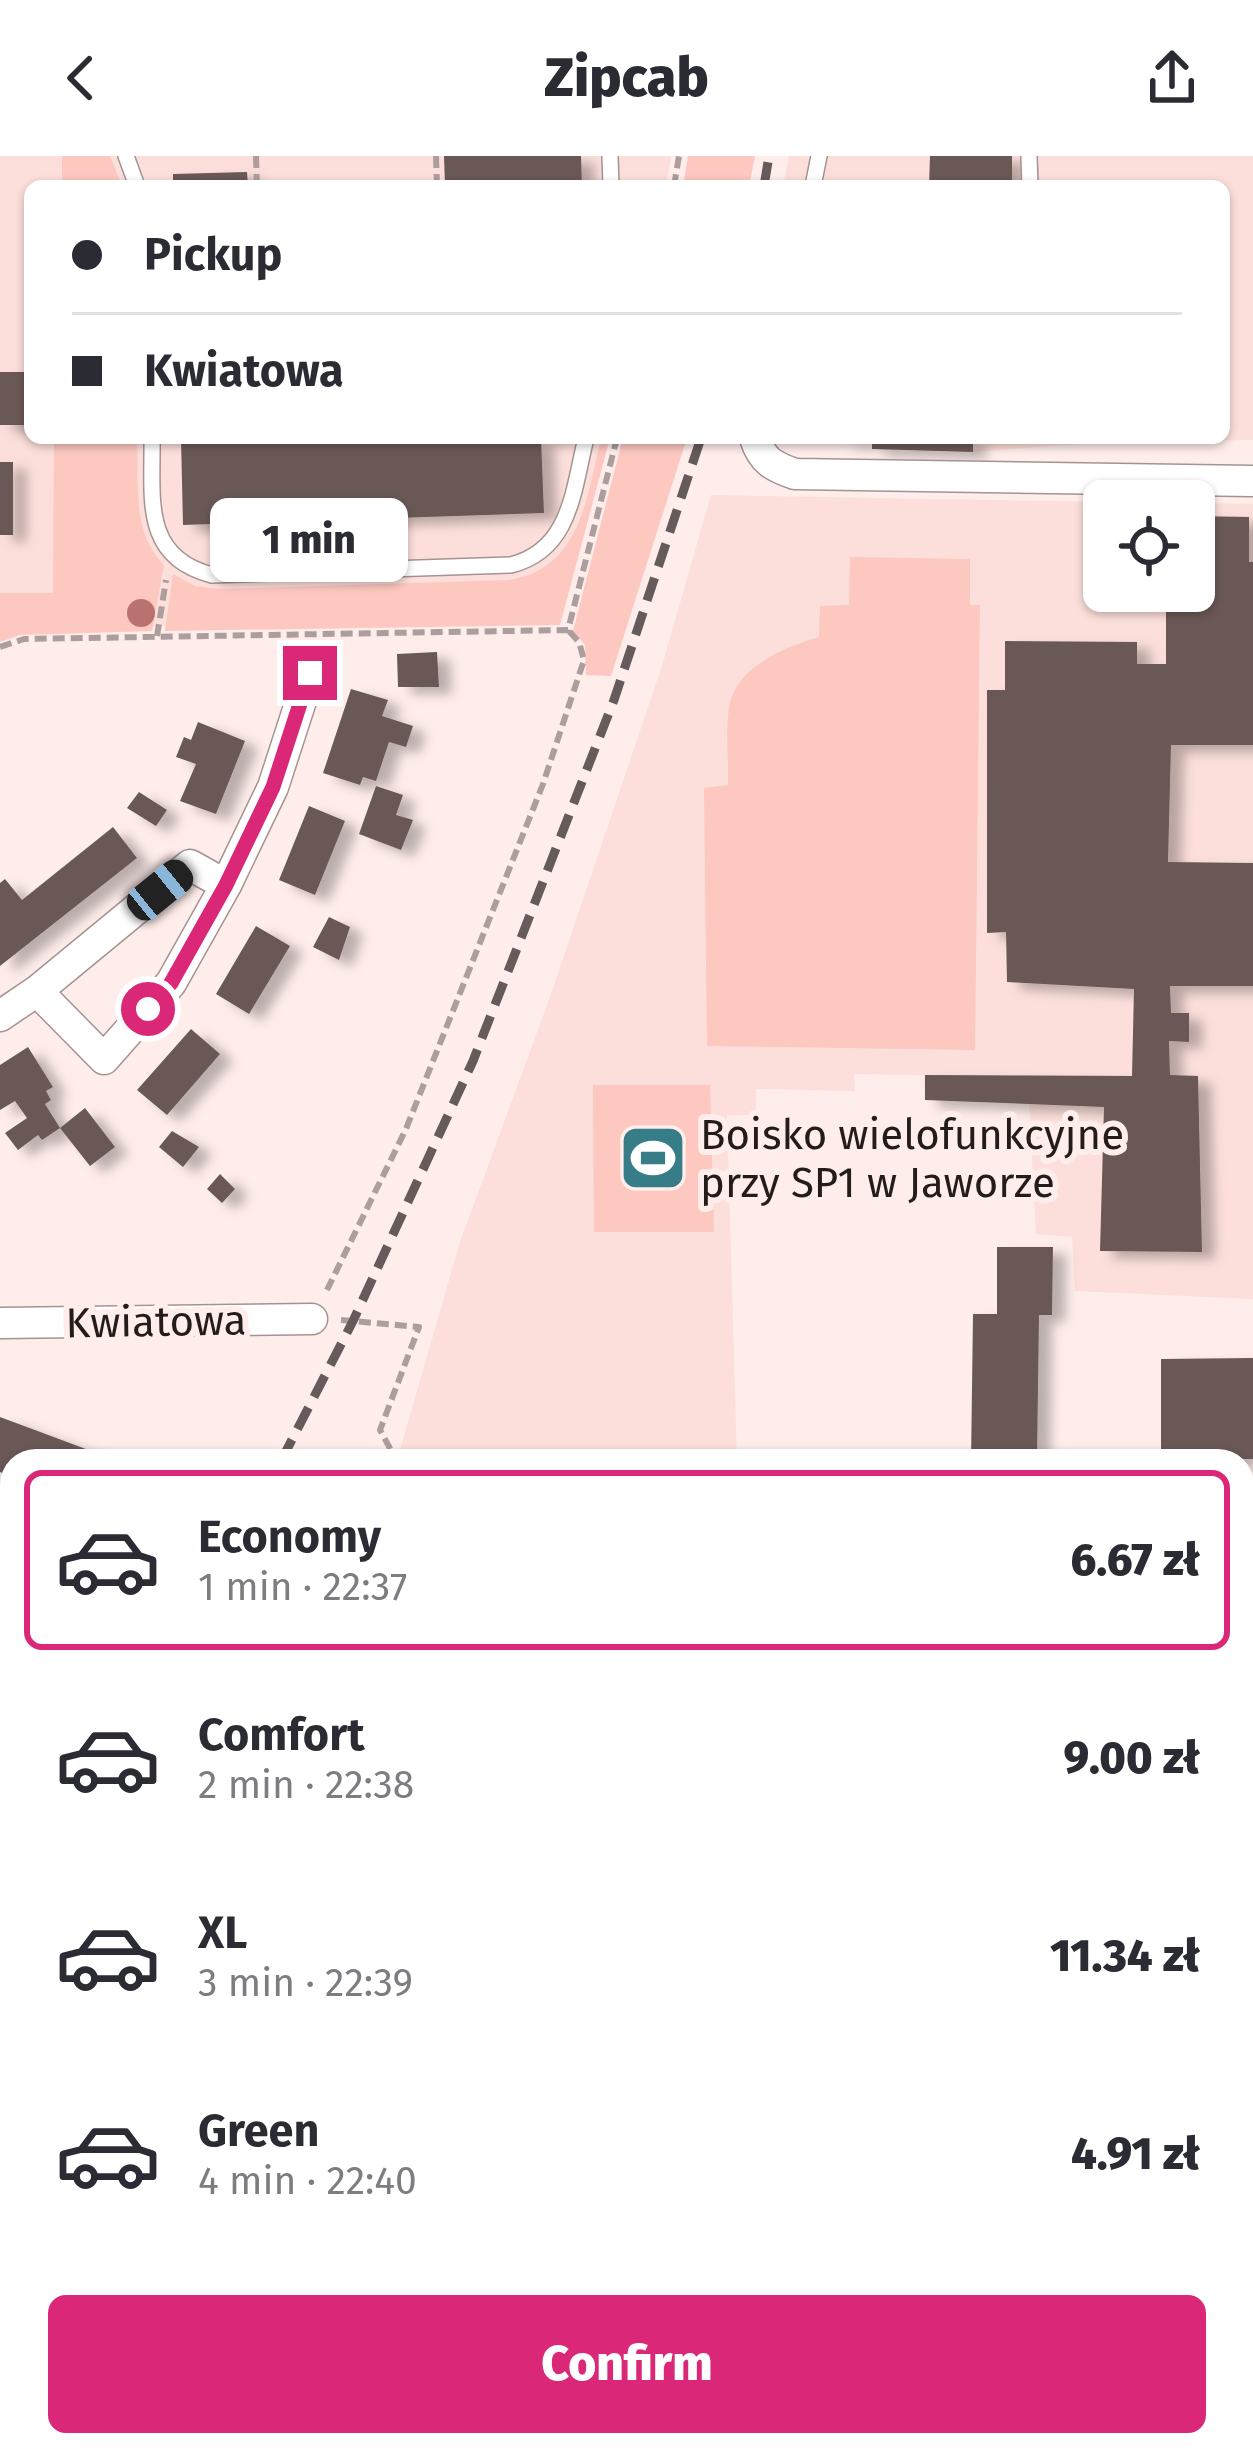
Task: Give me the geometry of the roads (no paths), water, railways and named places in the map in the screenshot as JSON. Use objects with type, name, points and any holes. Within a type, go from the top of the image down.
[{"type":"street","points":[[757,444],[772,467],[795,474],[1253,481]]},
{"type":"street","points":[[37,991],[104,1059],[171,983],[273,787],[310,673]]},
{"type":"street","points":[[0,1016],[190,865],[226,885]]},
{"type":"street","name":"Kwiatowa","points":[[0,1323],[312,1319]]},
{"type":"lane","points":[[152,444],[154,516],[170,556],[212,575],[511,566],[530,560],[556,538],[564,524],[584,444]]},
{"type":"railway","points":[[765,180],[769,156]]},
{"type":"railway","points":[[287,1449],[353,1321],[473,1061],[614,700],[699,444]]},
{"type":"place","name":"Boisko wielofunkcyjne przy SP1 w Jaworze","points":[[653,1158]]}]
